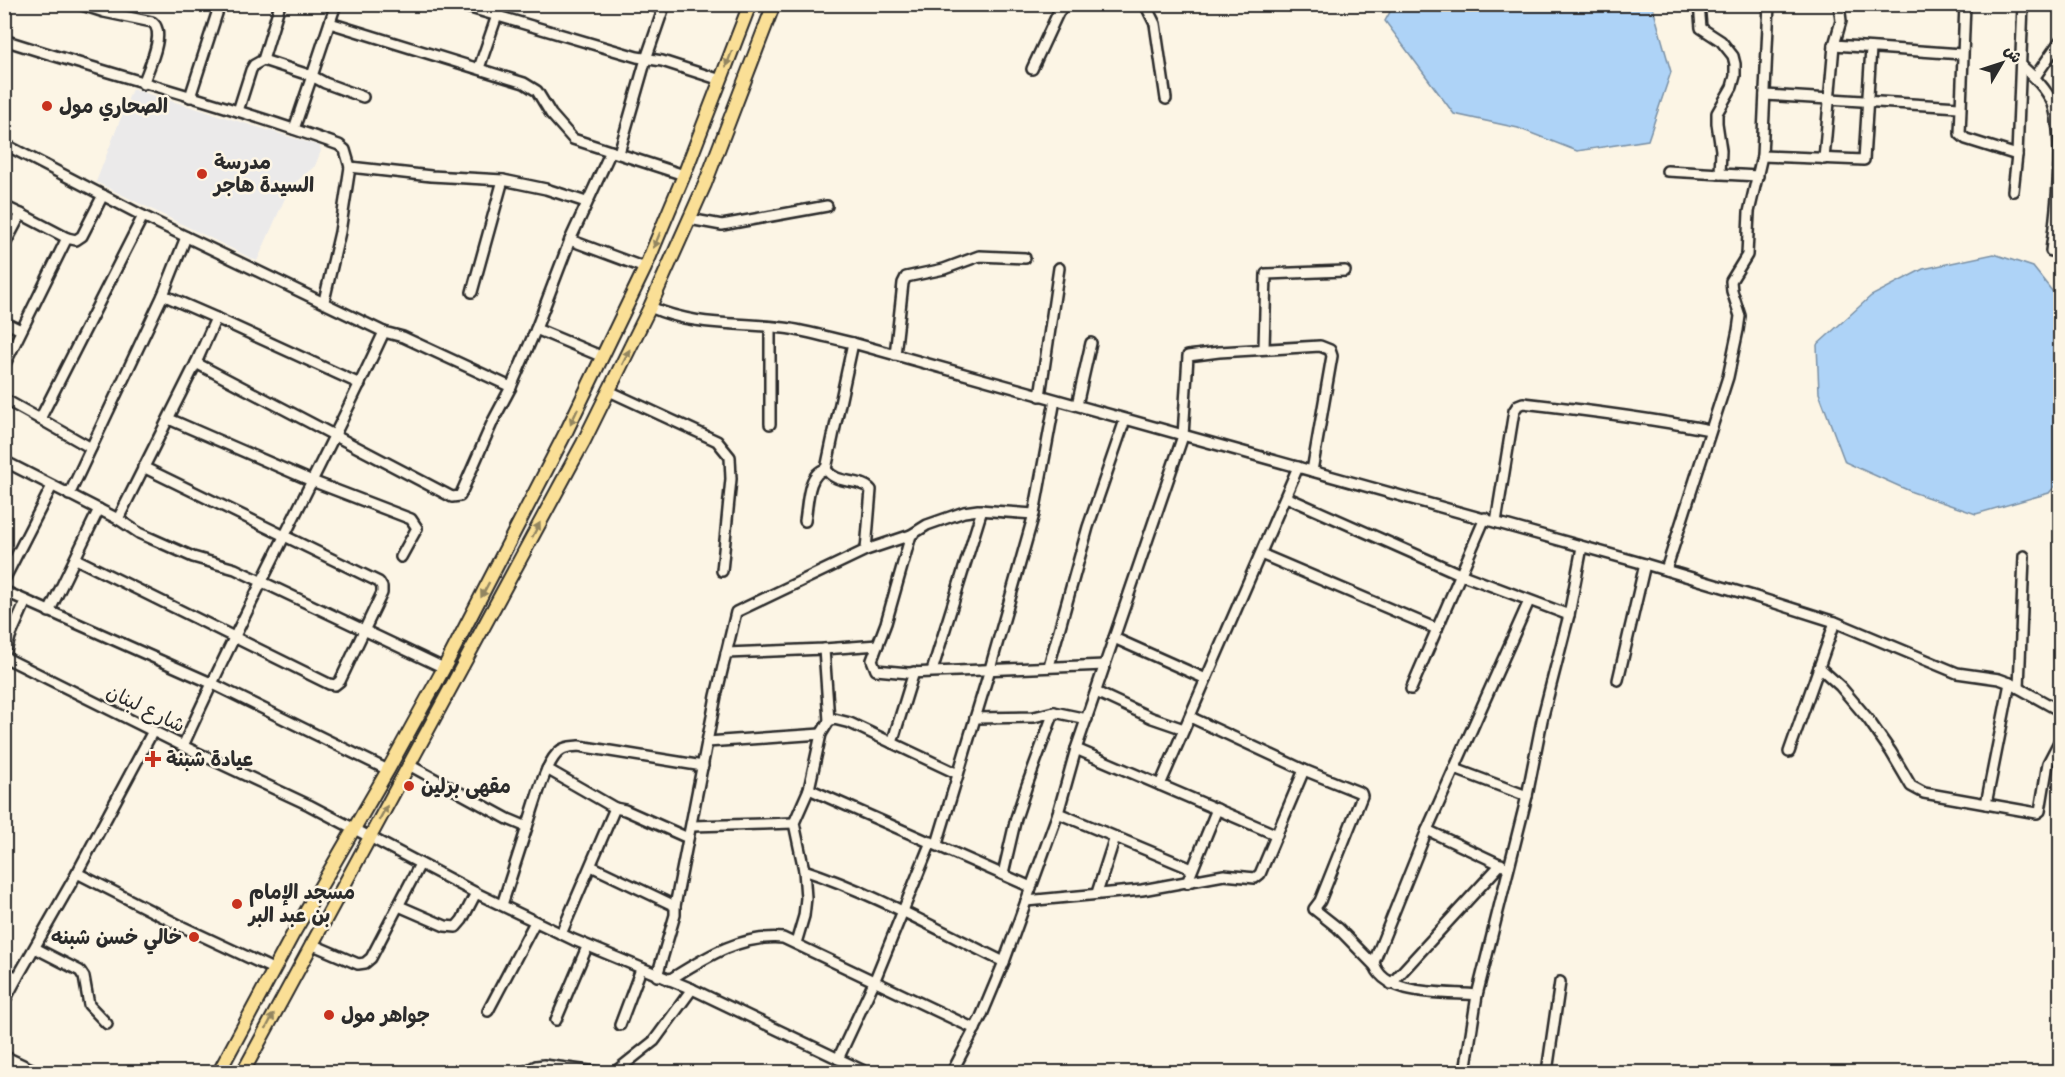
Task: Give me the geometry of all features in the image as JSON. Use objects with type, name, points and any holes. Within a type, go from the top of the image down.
[{"type":"main road","points":[[219,1072],[273,969],[388,770],[530,506],[645,268],[684,175],[750,4]]},
{"type":"main road","points":[[243,1072],[609,391],[650,307],[705,184],[774,4]]},
{"type":"street","points":[[79,4],[105,8],[156,25],[159,30],[158,40],[143,84]]},
{"type":"street","points":[[190,97],[220,4]]},
{"type":"street","points":[[238,111],[254,65],[263,60],[280,4]]},
{"type":"street","points":[[294,129],[336,4]]},
{"type":"street","points":[[457,4],[721,80]]},
{"type":"street","points":[[479,68],[501,4]]},
{"type":"street","points":[[196,363],[456,498],[460,496],[536,329],[586,202],[615,152],[664,7],[649,4]]},
{"type":"street","points":[[1032,69],[1058,13],[1065,4]]},
{"type":"street","points":[[1145,4],[1155,24],[1166,99]]},
{"type":"street","points":[[1699,4],[1701,28],[1721,41],[1733,56],[1735,64],[1732,87],[1718,112],[1720,174]]},
{"type":"street","points":[[1666,570],[1728,377],[1738,330],[1740,316],[1731,281],[1747,255],[1749,212],[1762,156],[1769,4]]},
{"type":"street","points":[[1824,159],[1834,45],[1841,21],[1839,4]]},
{"type":"street","points":[[1965,4],[1959,129],[1962,137],[2017,155]]},
{"type":"street","points":[[2013,191],[2017,155],[2023,4]]},
{"type":"street","points":[[330,23],[479,68],[531,87],[537,91],[551,114],[573,139],[684,175]]},
{"type":"street","points":[[4,40],[238,111],[339,145],[345,150],[350,167],[340,231],[324,301]]},
{"type":"street","points":[[2035,78],[2060,43]]},
{"type":"street","points":[[1834,45],[1962,54]]},
{"type":"street","points":[[1762,156],[1864,159],[1871,48]]},
{"type":"street","points":[[263,60],[312,76],[363,97]]},
{"type":"street","points":[[2021,65],[2035,78],[2052,103],[2059,139],[2051,251]]},
{"type":"street","points":[[1765,95],[1959,107]]},
{"type":"street","points":[[4,144],[143,216],[324,301],[384,332],[403,337],[511,387]]},
{"type":"street","points":[[350,167],[431,176],[503,180],[546,189],[586,202]]},
{"type":"street","points":[[1668,171],[1758,176]]},
{"type":"street","points":[[472,292],[503,180]]},
{"type":"street","points":[[4,206],[67,238],[76,240],[82,236],[103,195]]},
{"type":"street","points":[[689,219],[723,225],[827,206]]},
{"type":"street","points":[[4,246],[21,214]]},
{"type":"street","points":[[40,419],[143,216]]},
{"type":"street","points":[[69,495],[163,295],[186,237]]},
{"type":"street","points":[[4,366],[67,238]]},
{"type":"street","points":[[570,240],[645,268]]},
{"type":"street","points":[[896,356],[903,283],[906,277],[944,269],[979,256],[1025,258]]},
{"type":"street","points":[[1040,396],[1059,268]]},
{"type":"street","points":[[1264,348],[1266,274],[1345,271]]},
{"type":"street","points":[[163,295],[360,384]]},
{"type":"street","points":[[650,307],[675,317],[702,322],[795,330],[853,343],[1666,570],[1835,622],[1957,673],[1986,676],[2010,683],[2061,711]]},
{"type":"street","points":[[118,519],[169,419],[216,318]]},
{"type":"street","points":[[4,322],[21,330]]},
{"type":"street","points":[[770,327],[770,424]]},
{"type":"street","points":[[536,329],[603,357]]},
{"type":"street","points":[[183,746],[211,683],[384,332]]},
{"type":"street","points":[[826,469],[853,343]]},
{"type":"street","points":[[1077,405],[1091,343]]},
{"type":"street","points":[[952,1072],[975,1029],[1005,962],[1058,813],[1086,719],[1183,436],[1188,356],[1264,348],[1320,346],[1330,350],[1332,356],[1312,471]]},
{"type":"street","points":[[609,391],[717,441],[727,450],[730,457],[731,479],[722,571]]},
{"type":"street","points":[[4,399],[91,448]]},
{"type":"street","points":[[838,1059],[934,843],[958,774],[1034,514],[1055,400]]},
{"type":"street","points":[[1496,522],[1514,411],[1522,403],[1658,420],[1710,430]]},
{"type":"street","points":[[169,419],[312,481],[411,519],[417,528],[401,557]]},
{"type":"street","points":[[1049,666],[1088,527],[1125,420]]},
{"type":"street","points":[[4,461],[118,519],[139,533],[193,557],[235,569],[444,668]]},
{"type":"street","points":[[75,559],[329,684],[335,685],[340,681],[382,593],[379,582],[143,467]]},
{"type":"street","points":[[1160,785],[1298,468]]},
{"type":"street","points":[[805,521],[813,478],[819,471],[826,469]]},
{"type":"street","points":[[826,469],[833,477],[866,485],[871,490],[866,550]]},
{"type":"street","points":[[4,580],[52,486]]},
{"type":"street","points":[[1286,497],[1460,574],[1569,615]]},
{"type":"street","points":[[49,612],[99,509]]},
{"type":"street","points":[[657,976],[675,915],[707,742],[734,617],[738,610],[866,550],[911,535],[927,525],[964,512],[982,510],[1034,514]]},
{"type":"street","points":[[932,671],[982,510]]},
{"type":"street","points":[[1411,689],[1485,519]]},
{"type":"street","points":[[911,535],[886,623],[872,660],[876,670],[914,672],[1104,665]]},
{"type":"street","points":[[1465,1072],[1477,995],[1505,867],[1527,796],[1542,720],[1569,615],[1582,547]]},
{"type":"street","points":[[1261,554],[1437,629]]},
{"type":"street","points":[[2019,688],[2024,556]]},
{"type":"street","points":[[1618,680],[1645,564]]},
{"type":"street","points":[[4,591],[211,683],[388,770]]},
{"type":"street","points":[[5,657],[10,638],[26,601]]},
{"type":"street","points":[[1375,966],[1376,956],[1427,830],[1529,601]]},
{"type":"street","points":[[1789,752],[1835,622]]},
{"type":"street","points":[[1114,638],[1206,679]]},
{"type":"street","points":[[726,653],[824,650],[878,645]]},
{"type":"street","points":[[795,943],[804,916],[806,898],[804,870],[794,823],[809,789],[822,734],[829,721],[824,650]]},
{"type":"street","name":"شارع لبنان","points":[[5,657],[183,746],[354,827],[420,864],[535,922],[587,947],[692,989],[866,1072]]},
{"type":"street","points":[[1819,667],[1840,686],[1868,719],[1911,786],[1923,793],[2038,812],[2048,763],[2061,740]]},
{"type":"street","points":[[892,743],[914,672]]},
{"type":"street","points":[[1986,804],[2010,683]]},
{"type":"street","points":[[1096,692],[1152,718],[1184,729]]},
{"type":"street","points":[[975,718],[1034,717],[1054,712],[1086,719]]},
{"type":"street","points":[[1003,874],[1016,818],[1054,712]]},
{"type":"street","points":[[1190,717],[1362,795],[1320,901],[1314,909],[1338,928],[1375,966],[1384,980],[1391,984],[1406,989],[1477,995]]},
{"type":"street","points":[[829,721],[834,719],[849,723],[958,774]]},
{"type":"street","points":[[4,1002],[77,873],[153,731]]},
{"type":"street","points":[[707,742],[822,734]]},
{"type":"street","points":[[502,905],[548,769],[559,751],[567,747],[579,746],[703,766]]},
{"type":"street","points":[[1077,749],[1277,835]]},
{"type":"street","points":[[409,765],[527,827]]},
{"type":"street","points":[[548,769],[615,808],[625,810],[688,838]]},
{"type":"street","points":[[1455,769],[1527,796]]},
{"type":"street","points":[[1026,901],[1142,890],[1224,875],[1253,879],[1258,877],[1304,770]]},
{"type":"street","points":[[809,789],[1031,887]]},
{"type":"street","points":[[561,934],[615,808]]},
{"type":"street","points":[[1187,883],[1216,809]]},
{"type":"street","points":[[1058,813],[1192,869]]},
{"type":"street","points":[[692,826],[794,823]]},
{"type":"street","points":[[1427,830],[1505,867]]},
{"type":"street","points":[[1097,893],[1115,837]]},
{"type":"street","points":[[311,944],[358,964],[365,963],[371,958],[420,864]]},
{"type":"street","points":[[591,866],[675,906]]},
{"type":"street","points":[[1391,984],[1505,867]]},
{"type":"street","points":[[804,870],[833,879],[1005,962]]},
{"type":"street","points":[[77,873],[181,926],[273,969]]},
{"type":"street","points":[[399,906],[445,926],[456,927],[476,893]]},
{"type":"street","points":[[488,1011],[535,922]]},
{"type":"street","points":[[669,980],[722,949],[749,940],[783,938],[975,1029]]},
{"type":"street","points":[[556,1020],[587,947]]},
{"type":"street","points":[[35,948],[80,971],[84,977],[89,1005],[107,1024]]},
{"type":"street","points":[[620,1025],[641,969]]},
{"type":"street","points":[[4,971],[17,978]]},
{"type":"street","points":[[1547,1072],[1560,982]]},
{"type":"street","points":[[615,1072],[654,1041],[692,989]]},
{"type":"street","points":[[4,1056],[38,1072]]},
{"type":"street","points":[[524,1072],[544,1065],[597,1072]]},
{"type":"shaded area","name":"مدرسة السيدة هاجر","points":[[132,89],[320,146],[321,151],[315,166],[290,187],[257,261],[96,182]]},
{"type":"water","points":[[1394,5],[1648,5],[1653,8],[1671,72],[1648,140],[1577,151],[1518,128],[1454,114],[1385,21]]},
{"type":"water","points":[[1994,254],[2033,267],[2060,301],[2060,481],[2049,493],[1976,514],[1912,492],[1845,462],[1819,393],[1817,345],[1871,296],[1923,269]]},
{"type":"place","name":"الصحاري مول","points":[[47,106]]},
{"type":"place","name":"مدرسة السيدة هاجر","points":[[202,174]]},
{"type":"place","name":"عيادة شبنة","points":[[153,759]]},
{"type":"place","name":"مقهى برلين","points":[[409,786]]},
{"type":"place","name":"مسجد الإمام بن عبد البر","points":[[237,904]]},
{"type":"place","name":"خالي خسن شبنه","points":[[194,937]]},
{"type":"place","name":"جواهر مول","points":[[329,1015]]}]
